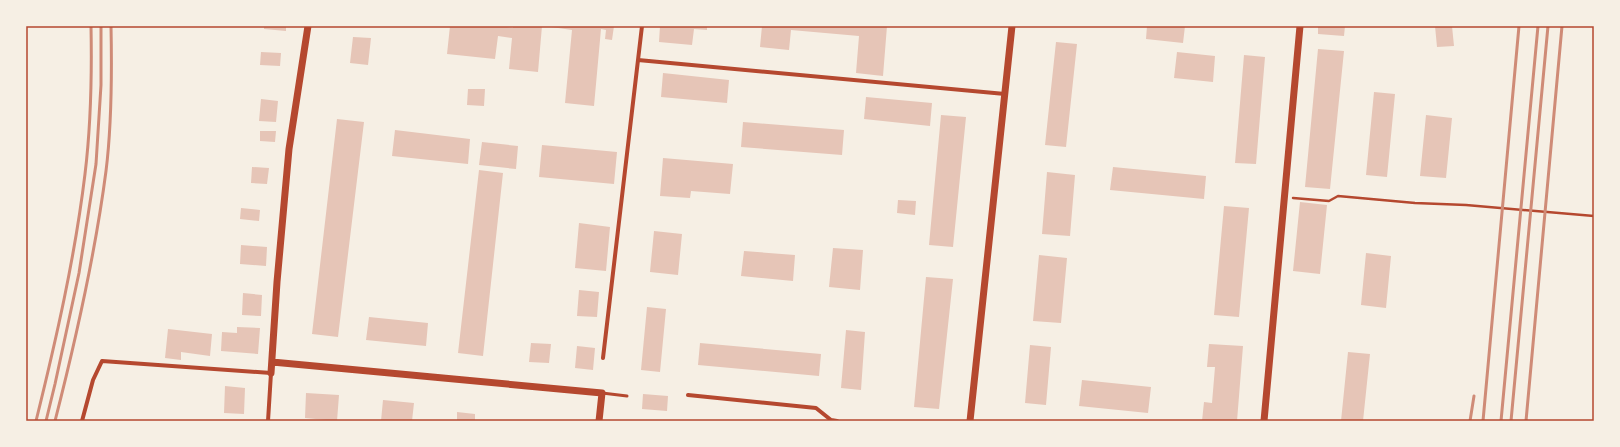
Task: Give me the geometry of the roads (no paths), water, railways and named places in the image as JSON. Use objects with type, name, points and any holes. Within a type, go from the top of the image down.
[{"type":"street","points":[[268,421],[277,282],[289,149],[308,26]]},
{"type":"street","points":[[603,358],[642,26]]},
{"type":"street","points":[[970,421],[1012,26]]},
{"type":"street","points":[[1264,421],[1300,26]]},
{"type":"street","points":[[638,60],[1005,94]]},
{"type":"street","points":[[82,421],[93,380],[102,361],[271,373]]},
{"type":"street","points":[[272,362],[602,393],[599,421]]},
{"type":"street","points":[[688,395],[816,408],[831,420],[838,421]]},
{"type":"lane","points":[[602,393],[627,396]]},
{"type":"railway","points":[[36,421],[64,298],[81,205],[90,119],[91,26]]},
{"type":"railway","points":[[46,421],[79,273],[96,164],[101,85],[101,26]]},
{"type":"railway","points":[[55,421],[84,297],[102,203],[108,153],[110,117],[111,26]]},
{"type":"railway","points":[[1483,421],[1519,26]]},
{"type":"railway","points":[[1501,421],[1538,26]]},
{"type":"railway","points":[[1511,421],[1548,26]]},
{"type":"railway","points":[[1526,421],[1562,26]]},
{"type":"railway","points":[[1470,421],[1474,396]]}]
